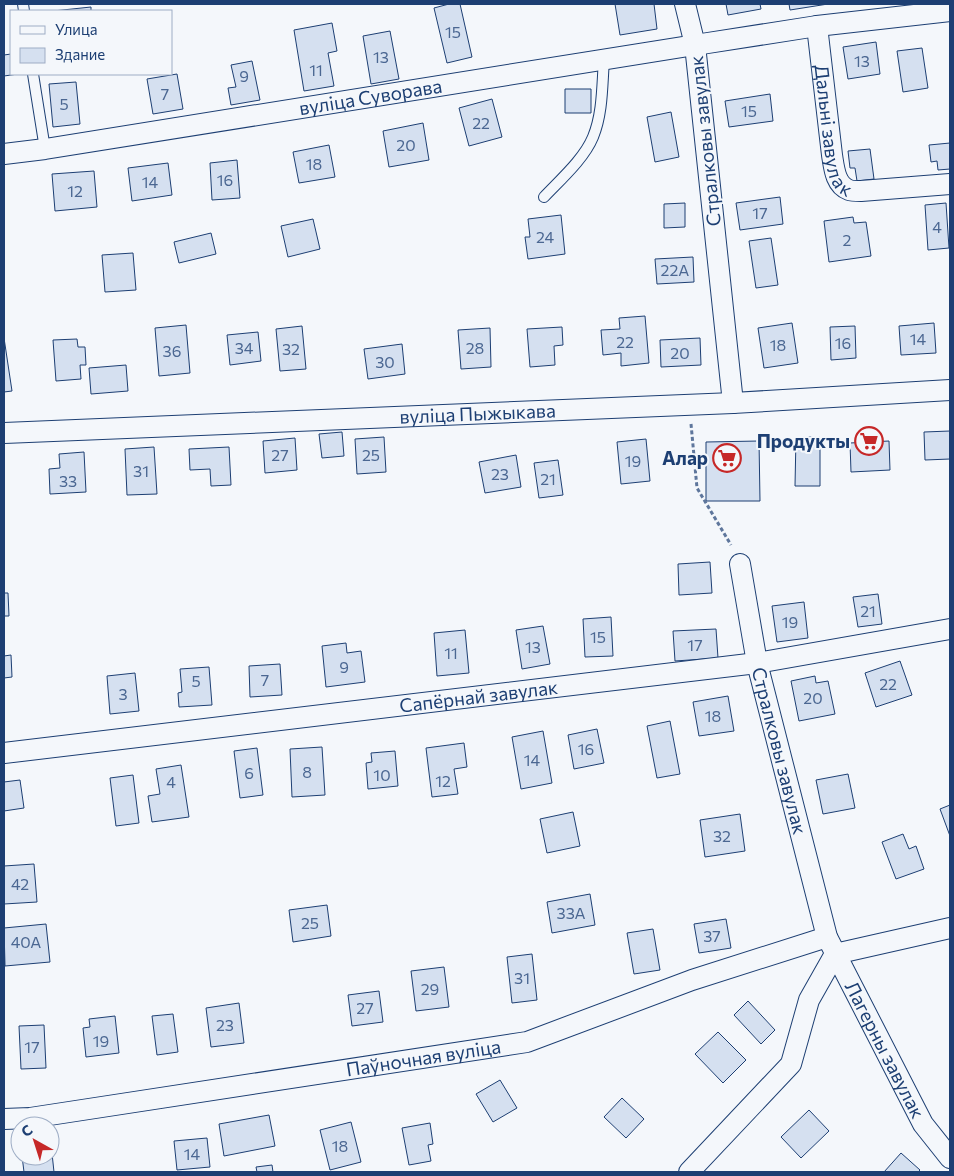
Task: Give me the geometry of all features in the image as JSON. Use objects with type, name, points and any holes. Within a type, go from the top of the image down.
[{"type":"street","points":[[685,4],[695,45]]},
{"type":"street","name":"Стралковы завулак","points":[[732,403],[695,45],[817,26],[950,12]]},
{"type":"street","name":"Дальні завулак","points":[[817,26],[832,155],[835,174],[840,184],[849,190],[861,191],[950,184]]},
{"type":"street","name":"вуліца Суворава","points":[[4,154],[695,45]]},
{"type":"street","name":"вуліца Пыжыкава","points":[[4,433],[690,405],[950,390]]},
{"type":"street","name":"Стралковы завулак","points":[[740,564],[757,663],[831,945]]},
{"type":"street","name":"Сапёрнай завулак","points":[[4,753],[757,663],[950,629]]},
{"type":"street","name":"Паўночная вуліца","points":[[4,1119],[30,1118],[527,1042],[692,980],[831,945],[950,928]]},
{"type":"street","points":[[689,1172],[791,1064],[810,1000],[831,945]]},
{"type":"street","name":"Лагерны завулак","points":[[831,945],[923,1124],[950,1158]]},
{"type":"lane","points":[[544,197],[577,162],[593,137],[600,106],[604,60]]},
{"type":"lane","points":[[33,75],[45,149]]},
{"type":"path","points":[[690,405],[697,488],[706,506],[730,543],[740,564]]},
{"type":"building","points":[[449,4],[460,4],[472,57],[447,63],[434,8]]},
{"type":"building","points":[[615,4],[654,4],[657,29],[620,35]]},
{"type":"building","points":[[726,4],[760,4],[761,9],[728,15]]},
{"type":"building","points":[[789,4],[828,4],[790,10]]},
{"type":"building","points":[[91,7],[91,10],[62,10]]},
{"type":"building","points":[[332,23],[337,51],[328,53],[334,86],[304,91],[294,30]]},
{"type":"building","points":[[390,31],[399,79],[371,84],[363,36]]},
{"type":"building","points":[[876,42],[880,74],[848,79],[843,47]]},
{"type":"building","points":[[922,48],[928,88],[903,92],[897,51]]},
{"type":"building","points":[[10,54],[11,75],[4,76],[4,55]]},
{"type":"building","points":[[252,61],[260,100],[231,105],[228,88],[236,87],[231,65]]},
{"type":"building","points":[[177,74],[183,109],[153,114],[147,79]]},
{"type":"building","points":[[76,82],[80,124],[53,127],[49,84]]},
{"type":"building","points":[[565,89],[591,89],[591,113],[565,113]]},
{"type":"building","points":[[770,94],[773,121],[729,127],[725,101]]},
{"type":"building","points":[[492,99],[502,137],[469,146],[459,108]]},
{"type":"building","points":[[671,112],[679,157],[655,162],[647,117]]},
{"type":"building","points":[[423,123],[429,160],[389,167],[383,131]]},
{"type":"building","points":[[950,143],[950,169],[938,170],[937,161],[931,162],[929,145]]},
{"type":"building","points":[[329,145],[335,177],[299,183],[293,152]]},
{"type":"building","points":[[870,149],[874,179],[857,181],[855,168],[850,168],[848,151]]},
{"type":"building","points":[[237,160],[240,198],[212,200],[210,163]]},
{"type":"building","points":[[168,163],[172,195],[132,201],[128,168]]},
{"type":"building","points":[[94,171],[97,207],[55,211],[52,174]]},
{"type":"building","points":[[780,197],[783,224],[740,230],[736,203]]},
{"type":"building","points":[[685,203],[685,227],[664,228],[664,204]]},
{"type":"building","points":[[946,203],[949,248],[928,250],[925,205]]},
{"type":"building","points":[[561,215],[565,254],[528,259],[525,237],[530,237],[528,219]]},
{"type":"building","points":[[853,217],[854,223],[866,222],[871,256],[829,262],[824,221]]},
{"type":"building","points":[[313,219],[320,249],[288,257],[281,226]]},
{"type":"building","points":[[211,233],[216,254],[179,263],[174,242]]},
{"type":"building","points":[[771,238],[778,285],[756,288],[749,241]]},
{"type":"building","points":[[133,253],[136,290],[105,292],[102,255]]},
{"type":"building","points":[[693,257],[694,282],[657,284],[655,259]]},
{"type":"building","points":[[645,316],[649,363],[621,366],[621,353],[603,355],[601,330],[620,329],[619,318]]},
{"type":"building","points":[[792,323],[798,363],[764,368],[758,328]]},
{"type":"building","points":[[934,323],[936,353],[901,355],[899,326]]},
{"type":"building","points":[[186,325],[190,373],[159,376],[155,328]]},
{"type":"building","points":[[302,326],[306,369],[280,371],[276,329]]},
{"type":"building","points":[[855,326],[856,358],[831,360],[830,327]]},
{"type":"building","points":[[562,327],[563,345],[554,346],[555,365],[530,367],[527,329]]},
{"type":"building","points":[[490,328],[491,367],[461,369],[458,330]]},
{"type":"building","points":[[258,332],[261,361],[230,365],[227,335]]},
{"type":"building","points":[[4,338],[12,391],[4,392]]},
{"type":"building","points":[[700,338],[701,365],[661,367],[660,340]]},
{"type":"building","points":[[77,339],[78,347],[85,347],[86,365],[80,365],[81,379],[56,381],[53,340]]},
{"type":"building","points":[[402,344],[405,374],[368,379],[364,349]]},
{"type":"building","points":[[126,365],[128,391],[91,394],[89,368]]},
{"type":"building","points":[[950,431],[950,459],[925,460],[924,432]]},
{"type":"building","points":[[342,432],[344,456],[322,458],[319,434]]},
{"type":"building","points":[[384,437],[386,472],[357,474],[355,439]]},
{"type":"building","points":[[796,437],[820,437],[820,486],[795,486]]},
{"type":"building","points":[[295,438],[297,470],[265,473],[263,441]]},
{"type":"building","points":[[646,439],[650,481],[621,484],[617,442]]},
{"type":"building","points":[[759,441],[760,501],[706,501],[706,442]]},
{"type":"building","points":[[889,441],[890,470],[851,472],[850,443]]},
{"type":"building","points":[[154,447],[157,494],[127,495],[125,449]]},
{"type":"building","points":[[229,447],[231,485],[211,486],[210,469],[190,470],[189,449]]},
{"type":"building","points":[[84,452],[86,492],[50,494],[49,469],[60,468],[59,454]]},
{"type":"building","points":[[516,455],[521,487],[485,493],[479,462]]},
{"type":"building","points":[[558,460],[563,495],[539,498],[534,463]]},
{"type":"building","points":[[710,562],[712,593],[679,595],[678,564]]},
{"type":"building","points":[[4,593],[8,593],[9,616],[4,616]]},
{"type":"building","points":[[878,594],[882,624],[858,627],[853,597]]},
{"type":"building","points":[[804,602],[808,638],[777,642],[772,606]]},
{"type":"building","points":[[611,617],[613,656],[585,657],[583,619]]},
{"type":"building","points":[[543,626],[550,664],[522,669],[516,630]]},
{"type":"building","points":[[716,629],[718,658],[675,661],[673,631]]},
{"type":"building","points":[[465,630],[469,673],[437,676],[434,633]]},
{"type":"building","points":[[346,643],[347,653],[361,651],[365,682],[326,687],[322,646]]},
{"type":"building","points":[[11,655],[12,677],[4,678],[4,656]]},
{"type":"building","points":[[900,661],[912,695],[876,707],[865,673]]},
{"type":"building","points":[[280,664],[282,695],[250,697],[249,666]]},
{"type":"building","points":[[209,667],[212,705],[179,707],[178,693],[182,692],[180,669]]},
{"type":"building","points":[[135,673],[139,711],[110,714],[107,676]]},
{"type":"building","points":[[815,676],[816,683],[828,681],[835,714],[799,721],[791,681]]},
{"type":"building","points":[[728,696],[734,731],[699,736],[693,702]]},
{"type":"building","points":[[670,721],[680,774],[657,778],[647,726]]},
{"type":"building","points":[[597,729],[604,763],[574,769],[568,735]]},
{"type":"building","points":[[543,731],[552,783],[521,789],[512,737]]},
{"type":"building","points":[[464,743],[467,767],[454,769],[458,794],[432,797],[426,748]]},
{"type":"building","points":[[322,747],[325,795],[292,797],[290,749]]},
{"type":"building","points":[[257,748],[263,795],[240,798],[234,751]]},
{"type":"building","points":[[395,751],[398,786],[368,789],[366,763],[372,762],[371,753]]},
{"type":"building","points":[[181,765],[189,817],[152,822],[148,796],[160,794],[156,769]]},
{"type":"building","points":[[848,774],[855,808],[823,814],[816,780]]},
{"type":"building","points":[[133,775],[139,823],[116,826],[110,778]]},
{"type":"building","points":[[20,780],[24,808],[4,811],[4,782]]},
{"type":"building","points":[[950,805],[950,836],[940,809]]},
{"type":"building","points":[[573,812],[580,846],[547,853],[540,819]]},
{"type":"building","points":[[740,814],[745,851],[705,857],[700,820]]},
{"type":"building","points":[[903,834],[909,849],[916,846],[924,869],[896,879],[882,842]]},
{"type":"building","points":[[34,864],[37,902],[4,904],[4,866]]},
{"type":"building","points":[[590,894],[595,925],[552,933],[547,902]]},
{"type":"building","points":[[327,905],[331,936],[293,942],[289,910]]},
{"type":"building","points":[[726,919],[731,948],[699,953],[694,924]]},
{"type":"building","points":[[46,924],[50,962],[5,966],[4,928]]},
{"type":"building","points":[[653,929],[660,970],[634,974],[627,933]]},
{"type":"building","points":[[532,954],[537,1000],[512,1003],[507,957]]},
{"type":"building","points":[[444,967],[449,1007],[416,1011],[411,971]]},
{"type":"building","points":[[379,991],[383,1022],[352,1026],[348,995]]},
{"type":"building","points":[[748,1001],[775,1030],[761,1044],[734,1015]]},
{"type":"building","points":[[239,1003],[244,1043],[211,1047],[206,1008]]},
{"type":"building","points":[[173,1014],[178,1052],[157,1055],[152,1016]]},
{"type":"building","points":[[115,1016],[119,1053],[86,1057],[83,1028],[90,1027],[89,1019]]},
{"type":"building","points":[[44,1025],[46,1068],[21,1069],[19,1026]]},
{"type":"building","points":[[718,1032],[746,1060],[723,1083],[695,1054]]},
{"type":"building","points":[[500,1080],[517,1108],[493,1122],[476,1094]]},
{"type":"building","points":[[622,1098],[644,1119],[626,1138],[604,1117]]},
{"type":"building","points":[[809,1110],[829,1131],[801,1158],[781,1137]]},
{"type":"building","points":[[269,1115],[275,1146],[224,1156],[219,1124]]},
{"type":"building","points":[[351,1122],[361,1162],[330,1170],[320,1130]]},
{"type":"building","points":[[430,1123],[433,1144],[428,1145],[431,1161],[409,1165],[402,1128]]},
{"type":"building","points":[[207,1138],[210,1167],[177,1170],[174,1141]]},
{"type":"building","points":[[901,1153],[920,1170],[918,1172],[884,1172]]},
{"type":"building","points":[[272,1165],[273,1172],[257,1172],[256,1167]]},
{"type":"building","points":[[23,1166],[53,1166],[54,1172],[24,1172]]},
{"type":"place","name":"Продукты","points":[[869,441]]},
{"type":"place","name":"Алар","points":[[727,458]]}]
